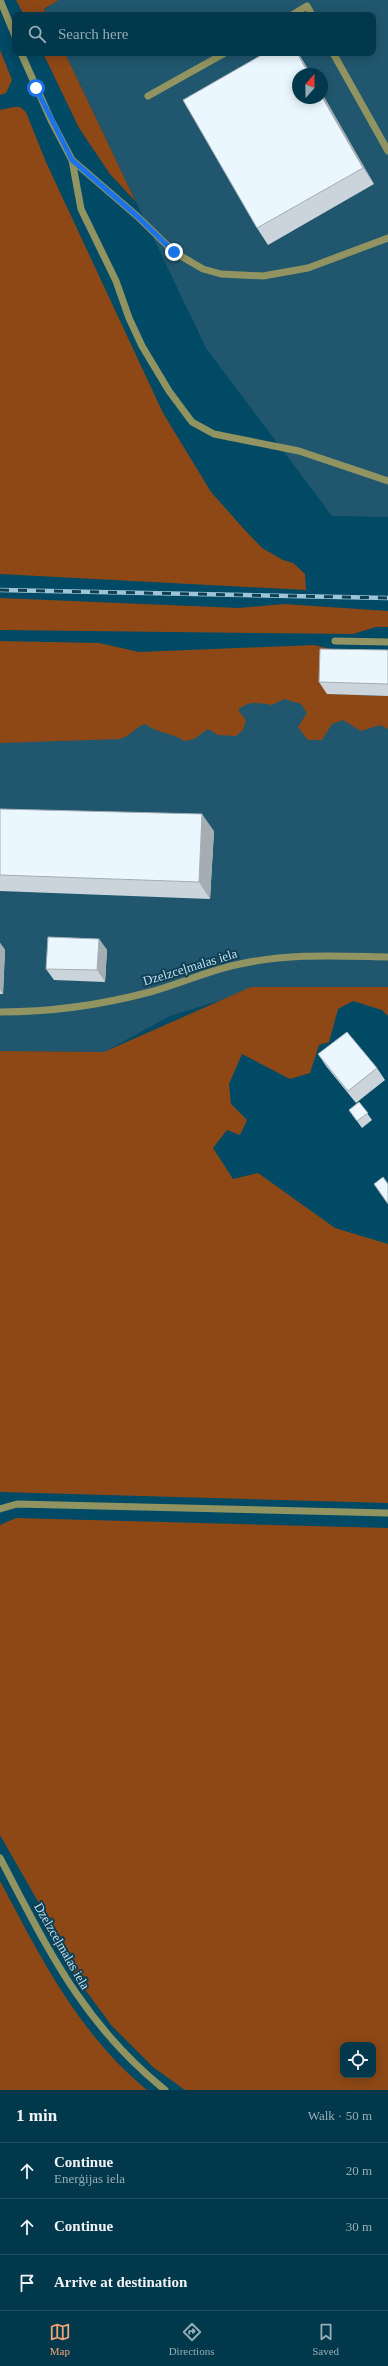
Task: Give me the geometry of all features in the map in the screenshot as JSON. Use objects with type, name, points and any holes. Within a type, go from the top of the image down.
[{"type":"street","points":[[0,0],[12,29]]},
{"type":"street","points":[[297,12],[307,6],[310,12]]},
{"type":"street","points":[[23,56],[51,120],[72,160],[77,196],[81,209],[116,282],[142,346],[169,392],[192,422],[214,434],[299,451],[388,481]]},
{"type":"street","points":[[148,96],[220,56]]},
{"type":"street","points":[[335,56],[388,150]]},
{"type":"street","points":[[72,160],[137,216],[174,252],[203,269],[221,274],[263,276],[308,268],[388,238]]},
{"type":"street","points":[[335,641],[388,642]]},
{"type":"street","name":"Dzelzceļmalas iela","points":[[0,1012],[62,1008],[106,1002],[151,992],[238,964],[265,959],[298,956],[388,957]]},
{"type":"street","points":[[0,1510],[17,1504],[388,1513]]},
{"type":"street","name":"Dzelzceļmalas iela","points":[[0,1858],[59,1970],[83,2005],[107,2036],[132,2061],[165,2090]]},
{"type":"shaded area","points":[[16,0],[59,0],[44,9],[46,12],[22,12]]},
{"type":"shaded area","points":[[59,0],[388,0],[388,517],[332,516],[206,348],[66,56],[376,56],[376,12],[45,12],[44,10]]},
{"type":"shaded area","points":[[0,50],[12,80],[6,93],[0,95]]},
{"type":"shaded area","points":[[44,56],[66,56],[136,202],[110,174],[79,128]]},
{"type":"shaded area","points":[[20,107],[26,112],[45,160],[163,413],[211,492],[262,548],[283,560],[293,563],[305,574],[306,590],[0,574],[0,110]]},
{"type":"shaded area","points":[[0,598],[239,608],[284,604],[388,611],[388,627],[376,627],[353,634],[0,630]]},
{"type":"shaded area","points":[[0,641],[99,643],[139,652],[314,645],[339,651],[327,694],[388,696],[388,729],[380,725],[361,731],[343,720],[332,724],[322,740],[308,740],[298,727],[307,713],[301,704],[284,699],[272,705],[250,703],[238,710],[246,720],[243,730],[236,736],[218,735],[208,729],[194,739],[185,741],[145,724],[138,727],[128,736],[120,739],[0,743]]},
{"type":"shaded area","points":[[0,678],[388,685],[388,992],[244,993],[170,1016],[104,1052],[0,1051]]},
{"type":"shaded area","points":[[251,987],[388,987],[388,1016],[382,1010],[353,1001],[338,1009],[329,1042],[319,1045],[310,1073],[290,1079],[242,1054],[229,1084],[231,1104],[247,1120],[240,1135],[227,1130],[213,1148],[233,1179],[258,1173],[335,1228],[388,1244],[388,1503],[0,1492],[0,1051],[104,1052]]},
{"type":"shaded area","points":[[16,1518],[388,1528],[388,2090],[185,2090],[153,2067],[112,2026],[75,1976],[40,1905],[0,1835],[0,1525]]},
{"type":"shaded area","points":[[0,1881],[46,1966],[81,2019],[123,2068],[147,2090],[0,2090]]},
{"type":"building","points":[[260,56],[299,56],[306,68],[292,68],[292,104],[326,104],[363,168],[257,228],[183,100]]},
{"type":"building","points":[[320,649],[388,650],[388,684],[319,682]]},
{"type":"building","points":[[0,809],[202,814],[199,882],[0,875]]},
{"type":"building","points":[[48,937],[99,939],[97,970],[46,969]]},
{"type":"building","points":[[347,1032],[377,1068],[348,1091],[318,1054]]},
{"type":"building","points":[[359,1102],[368,1113],[357,1121],[349,1110]]},
{"type":"building","points":[[383,1177],[388,1184],[388,1204],[374,1184]]},
{"type":"railway","points":[[0,590],[388,598]]},
{"type":"route","points":[[36,88],[72,160],[137,216],[174,252]]}]
